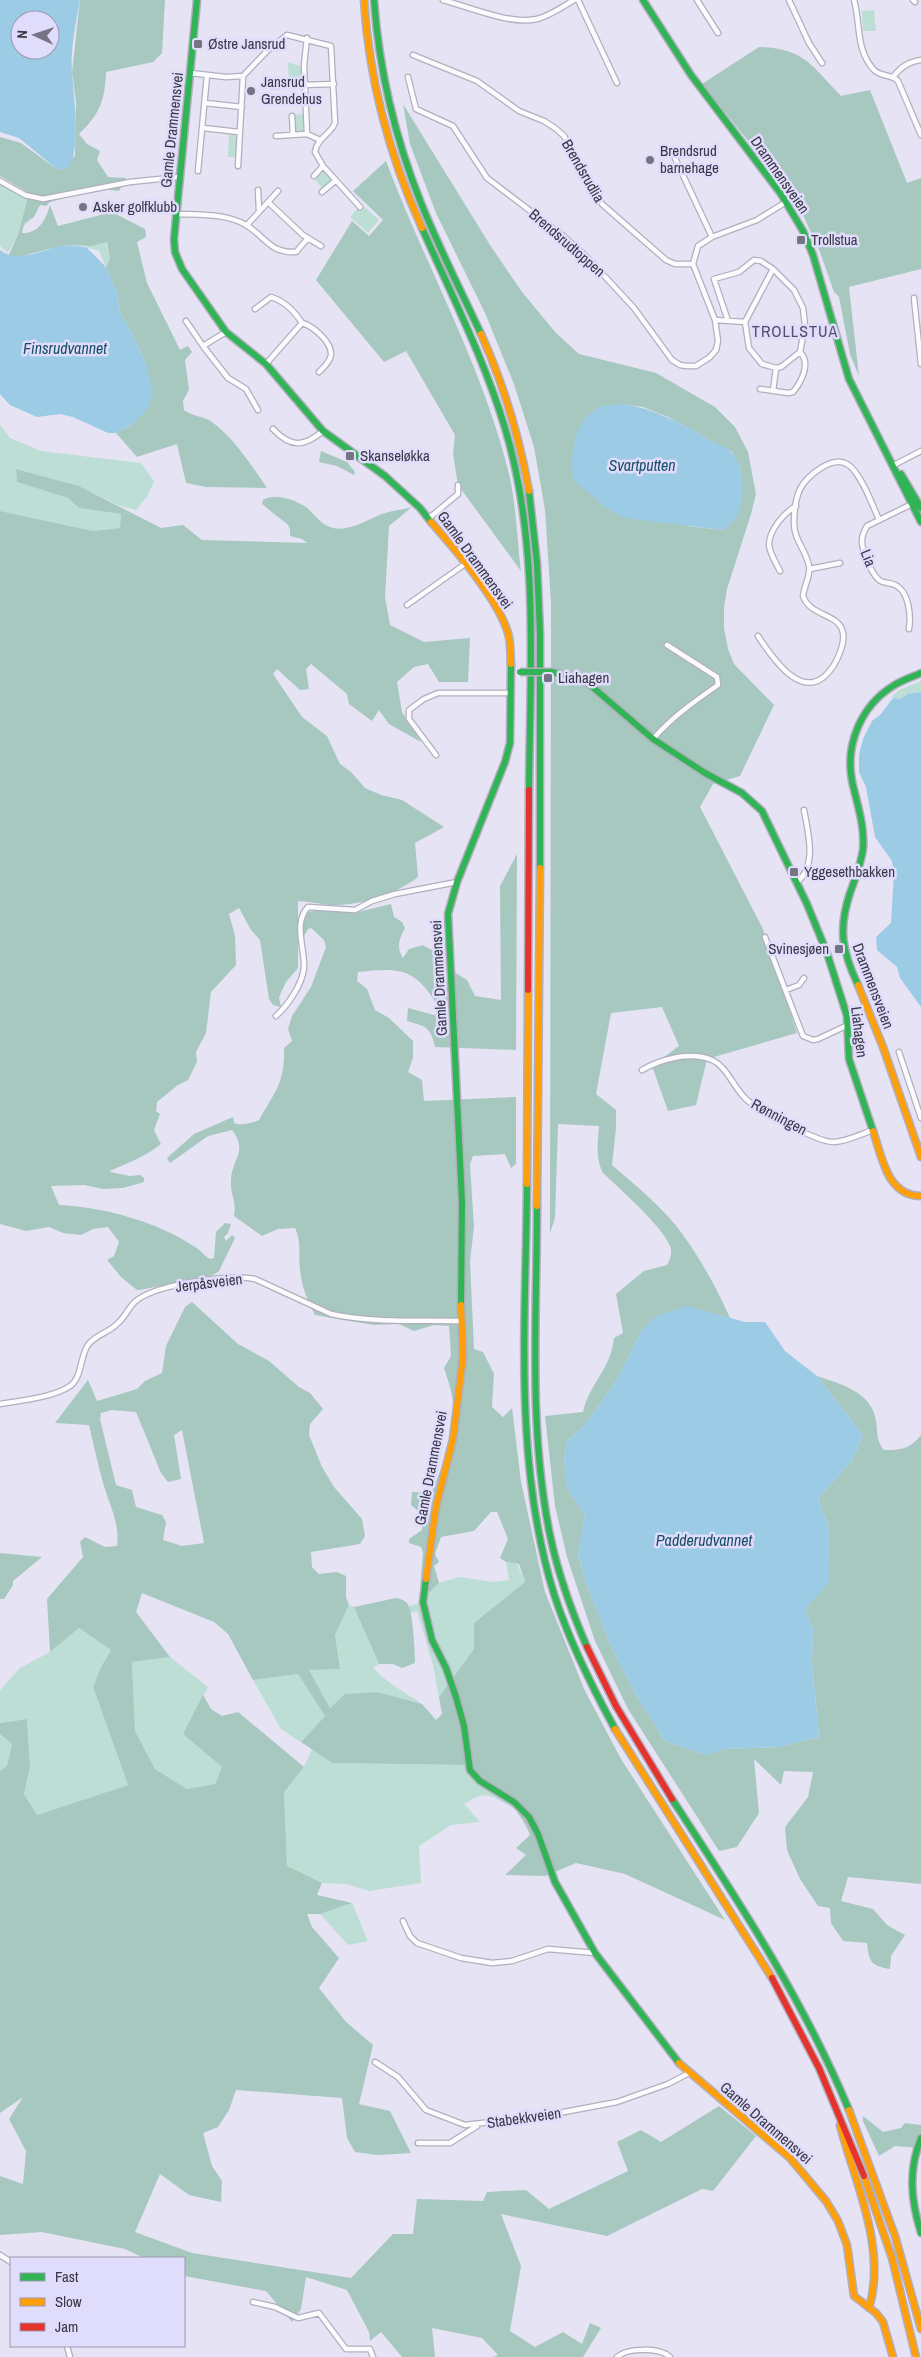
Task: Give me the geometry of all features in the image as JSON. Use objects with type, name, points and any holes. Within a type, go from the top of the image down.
[{"type":"main road","name":"Gamle Drammensvei","points":[[197,0],[174,239],[178,261],[226,332],[266,364],[323,431],[385,476],[429,518],[465,564],[504,620],[509,634],[511,694],[508,753],[450,903],[448,926],[462,1202],[461,1321],[463,1362],[451,1446],[436,1507],[423,1602],[432,1640],[446,1668],[456,1697],[464,1726],[468,1764],[476,1778],[502,1793],[528,1817],[538,1834],[555,1882],[595,1953],[640,2010],[670,2053],[689,2073],[783,2151],[811,2181],[831,2208],[843,2232],[849,2252],[854,2296],[883,2322],[893,2357]]},
{"type":"main road","points":[[364,0],[372,69],[388,138],[413,208],[495,396],[516,469],[528,550],[530,649],[525,1408],[530,1484],[536,1519],[562,1615],[575,1650],[594,1691],[652,1788],[764,1966],[800,2030],[835,2104],[884,2234],[916,2357]]},
{"type":"main road","points":[[374,0],[382,68],[399,136],[422,203],[485,342],[505,393],[526,466],[538,550],[541,675],[536,1408],[541,1483],[558,1566],[587,1647],[618,1711],[755,1928],[799,2004],[830,2066],[859,2132],[883,2198],[921,2329]]},
{"type":"main road","name":"Drammensveien","points":[[643,0],[687,68],[786,202],[803,231],[818,268],[838,347],[849,378],[915,503],[921,522]]},
{"type":"main road","name":"Drammensveien","points":[[915,503],[921,508]]},
{"type":"main road","name":"Liahagen","points":[[511,672],[551,672],[570,676],[588,684],[653,739],[688,763],[742,793],[754,802],[767,820],[827,953],[842,999],[848,1025],[849,1060],[886,1171],[894,1186],[908,1195],[921,1196]]},
{"type":"main road","name":"Drammensveien","points":[[921,673],[896,684],[887,691],[863,720],[852,741],[850,762],[862,826],[863,846],[860,870],[847,904],[842,928],[846,956],[885,1052],[918,1141],[921,1157]]},
{"type":"main road","points":[[835,2104],[860,2197],[872,2255],[875,2292],[869,2308]]},
{"type":"main road","points":[[921,2138],[914,2158],[911,2177],[914,2207],[921,2233]]},
{"type":"street","points":[[443,0],[521,20],[537,19],[552,14],[574,0]]},
{"type":"street","points":[[578,0],[617,83]]},
{"type":"street","points":[[697,0],[718,33]]},
{"type":"street","points":[[789,0],[809,43],[822,63]]},
{"type":"street","points":[[854,0],[857,11],[860,46],[874,70],[880,74],[893,77],[898,81],[921,135]]},
{"type":"street","points":[[238,166],[238,132],[242,107],[243,76],[282,37],[294,35],[331,46],[335,123],[331,132],[320,140],[316,152],[323,166],[360,207]]},
{"type":"street","points":[[307,38],[304,65],[307,134]]},
{"type":"street","name":"Brendsrudlia","points":[[413,55],[478,81],[519,110],[556,128],[564,136],[594,194],[610,213],[666,260],[675,264],[693,264]]},
{"type":"street","points":[[893,77],[900,69],[911,62],[921,60]]},
{"type":"street","points":[[190,73],[207,76],[243,76]]},
{"type":"street","points":[[198,170],[207,76]]},
{"type":"street","name":"Brendsrudtoppen","points":[[408,77],[416,109],[453,126],[487,178],[562,235],[587,257],[634,308],[672,360],[680,365],[696,366],[710,358],[716,350],[718,340],[714,320],[693,264]]},
{"type":"street","points":[[272,86],[334,84]]},
{"type":"street","points":[[205,103],[242,107]]},
{"type":"street","points":[[292,116],[293,135]]},
{"type":"street","points":[[203,128],[238,132]]},
{"type":"street","points":[[276,136],[307,134],[320,140]]},
{"type":"street","points":[[674,156],[712,237]]},
{"type":"street","points":[[314,176],[323,166]]},
{"type":"street","points":[[0,181],[25,194],[43,199],[130,182],[180,177]]},
{"type":"street","points":[[322,192],[335,180]]},
{"type":"street","points":[[258,190],[259,212]]},
{"type":"street","points":[[246,225],[278,191]]},
{"type":"street","points":[[268,202],[308,238],[322,246]]},
{"type":"street","points":[[693,264],[698,246],[712,237],[758,220],[786,202]]},
{"type":"street","points":[[176,214],[231,219],[246,225],[278,251],[296,252],[308,238]]},
{"type":"street","points":[[728,321],[714,279],[739,272],[754,260],[761,261],[773,269],[794,290],[802,308],[805,326],[800,352],[781,367],[776,368],[762,364],[754,355],[747,342],[745,322],[773,269]]},
{"type":"street","points":[[255,309],[271,297],[276,298],[290,308],[302,323],[310,326],[318,333],[330,350],[330,357],[319,372]]},
{"type":"street","points":[[914,298],[921,364]]},
{"type":"street","points":[[714,320],[745,322]]},
{"type":"street","points":[[186,321],[228,378],[246,389],[258,410]]},
{"type":"street","points":[[266,364],[302,323]]},
{"type":"street","points":[[203,346],[226,332]]},
{"type":"street","points":[[760,389],[793,392],[806,366],[806,360],[800,352]]},
{"type":"street","points":[[773,391],[776,368]]},
{"type":"street","points":[[274,429],[279,435],[296,443],[308,442],[323,431]]},
{"type":"street","points":[[894,465],[921,451]]},
{"type":"street","points":[[758,636],[773,658],[796,680],[814,683],[828,673],[839,655],[844,634],[842,628],[834,620],[807,605],[803,596],[810,569],[795,534],[796,506],[800,490],[808,478],[830,463],[847,463],[855,470],[880,520]]},
{"type":"street","points":[[429,518],[458,494],[458,486]]},
{"type":"street","name":"Lia","points":[[909,629],[909,608],[903,592],[894,584],[877,579],[863,549],[862,539],[867,526],[915,503]]},
{"type":"street","points":[[780,571],[771,553],[771,536],[785,515],[796,506]]},
{"type":"street","points":[[810,569],[840,563]]},
{"type":"street","points":[[407,605],[465,564]]},
{"type":"street","points":[[653,739],[665,725],[684,709],[718,685],[717,677],[667,645]]},
{"type":"street","points":[[436,755],[409,719],[409,710],[424,699],[438,693],[511,694]]},
{"type":"street","points":[[796,883],[804,873],[810,852],[804,810]]},
{"type":"street","points":[[276,1016],[296,989],[304,970],[301,926],[302,916],[308,906],[355,910],[372,901],[395,894],[457,882]]},
{"type":"street","points":[[766,937],[802,1033],[813,1040],[848,1025]]},
{"type":"street","points":[[786,990],[799,985],[804,978]]},
{"type":"street","points":[[899,1052],[921,1118]]},
{"type":"street","name":"Rønningen","points":[[642,1070],[680,1057],[711,1060],[719,1064],[747,1101],[765,1112],[817,1137],[832,1142],[873,1130]]},
{"type":"street","name":"Jerpåsveien","points":[[0,1404],[42,1397],[70,1386],[76,1379],[86,1347],[93,1338],[119,1323],[138,1299],[155,1291],[192,1283],[242,1276],[256,1279],[330,1314],[343,1317],[378,1320],[461,1321]]},
{"type":"street","points":[[403,1921],[408,1934],[415,1942],[476,1961],[492,1963],[512,1961],[548,1949],[595,1953]]},
{"type":"street","name":"Stabekkveien","points":[[375,2062],[398,2077],[426,2110],[460,2124],[542,2116],[617,2102],[668,2084],[689,2073]]},
{"type":"street","points":[[418,2143],[450,2143],[483,2123]]},
{"type":"street","points":[[253,2302],[275,2307],[298,2318],[319,2313],[346,2349],[370,2349],[373,2357]]},
{"type":"street","points":[[617,2357],[626,2352],[658,2351],[670,2357]]},
{"type":"green space","points":[[80,0],[165,0],[162,53],[153,62],[106,72],[103,99],[97,113],[79,134],[87,144],[100,151],[97,160],[108,177],[126,178],[119,191],[93,191],[50,202],[46,206],[40,205],[34,217],[24,223],[22,233],[33,231],[41,225],[50,205],[58,226],[112,212],[145,229],[146,237],[137,242],[147,283],[180,350],[188,346],[192,352],[185,360],[189,390],[183,401],[184,410],[209,420],[226,434],[241,451],[267,488],[206,487],[186,483],[177,444],[137,457],[116,433],[133,424],[147,367],[136,341],[120,312],[117,293],[106,267],[110,259],[107,242],[91,246],[65,245],[18,257],[8,257],[19,232],[29,193],[0,176],[0,137],[21,143],[58,170],[75,156],[76,102],[72,72]]},
{"type":"green space","points":[[874,10],[876,31],[863,31],[862,11]]},
{"type":"green space","points":[[759,47],[774,48],[797,55],[814,68],[841,96],[870,90],[907,183],[921,178],[921,269],[849,287],[859,376],[850,354],[839,297],[834,292],[820,252],[796,200],[702,84]]},
{"type":"green space","points":[[288,62],[302,67],[303,83],[289,83]]},
{"type":"green space","points":[[403,104],[490,245],[522,292],[556,333],[579,354],[656,373],[715,407],[735,427],[748,452],[756,494],[727,589],[724,607],[724,628],[728,649],[734,664],[774,705],[740,776],[713,784],[700,807],[763,929],[797,1033],[707,1059],[696,1105],[668,1111],[652,1066],[679,1046],[662,1007],[611,1013],[596,1094],[616,1110],[612,1165],[676,1225],[703,1265],[730,1318],[719,1315],[642,1330],[615,1383],[584,1426],[567,1441],[564,1461],[567,1488],[585,1515],[578,1554],[585,1580],[610,1644],[635,1693],[665,1741],[706,1755],[726,1749],[779,1747],[819,1737],[812,1663],[813,1630],[805,1609],[830,1531],[818,1498],[852,1461],[863,1435],[817,1376],[845,1386],[862,1396],[873,1411],[878,1440],[884,1450],[905,1448],[921,1435],[921,1884],[848,1877],[841,1901],[873,1909],[887,1925],[905,1935],[891,1956],[890,1969],[872,1962],[867,1943],[843,1941],[831,1923],[830,1908],[818,1906],[800,1879],[787,1850],[785,1827],[808,1797],[813,1772],[784,1771],[781,1785],[754,1759],[759,1813],[737,1847],[719,1851],[628,1709],[595,1641],[567,1557],[555,1506],[545,1416],[583,1412],[590,1393],[609,1359],[614,1338],[623,1333],[616,1294],[644,1271],[667,1265],[671,1249],[657,1226],[603,1173],[598,1155],[599,1126],[558,1124],[555,1218],[550,1233],[551,603],[545,510],[534,447],[514,384],[485,313],[436,213],[410,144]],"holes":[[[623,404],[643,407],[668,417],[732,452],[740,469],[741,480],[723,530],[687,526]]]},
{"type":"green space","points":[[305,114],[304,133],[294,133],[293,115]]},
{"type":"green space","points":[[229,133],[234,133],[236,137],[236,157],[228,157]]},
{"type":"green space","points":[[386,161],[401,200],[468,352],[497,430],[513,494],[521,571],[458,485],[453,454],[455,435],[406,351],[384,362],[316,280],[352,221],[369,236],[383,220],[353,191]]},
{"type":"green space","points":[[323,169],[333,181],[323,189],[314,178]]},
{"type":"green space","points":[[0,178],[39,202],[35,214],[19,232],[8,253],[0,246]]},
{"type":"green space","points":[[361,204],[379,220],[368,233],[350,217]]},
{"type":"green space","points":[[106,242],[110,259],[106,267],[99,251],[86,247],[87,245]]},
{"type":"green space","points":[[0,425],[10,438],[41,451],[141,463],[154,481],[148,495],[136,510],[118,505],[79,486],[16,469],[17,482],[68,498],[79,508],[121,514],[120,528],[93,531],[0,511]]},
{"type":"green space","points":[[321,451],[347,462],[355,472],[354,475],[337,466],[319,462]]},
{"type":"green space","points":[[16,469],[79,486],[161,528],[183,525],[202,540],[307,543],[302,539],[290,536],[288,525],[262,504],[263,500],[273,497],[285,498],[302,504],[323,523],[337,529],[351,527],[385,513],[412,507],[389,526],[385,597],[390,625],[424,642],[470,638],[468,682],[439,682],[428,664],[414,667],[397,682],[402,712],[421,742],[389,724],[379,710],[372,721],[349,704],[347,694],[311,664],[306,669],[309,689],[300,690],[277,669],[273,674],[302,717],[327,736],[340,764],[351,772],[365,788],[381,795],[402,800],[444,827],[415,843],[418,877],[398,889],[376,898],[353,904],[330,905],[298,901],[298,968],[286,982],[279,997],[281,1007],[273,1005],[269,999],[260,940],[251,930],[239,908],[229,914],[235,936],[236,965],[211,992],[206,1033],[196,1052],[197,1062],[188,1080],[178,1085],[157,1102],[156,1111],[160,1114],[154,1130],[161,1144],[143,1156],[110,1171],[130,1176],[140,1175],[144,1178],[144,1182],[123,1188],[103,1189],[84,1185],[51,1186],[59,1205],[94,1209],[148,1223],[180,1238],[197,1248],[210,1259],[214,1258],[216,1232],[225,1223],[231,1224],[228,1233],[224,1237],[226,1241],[232,1235],[235,1238],[219,1271],[213,1275],[145,1289],[137,1290],[122,1278],[107,1260],[114,1256],[119,1242],[108,1227],[93,1229],[81,1235],[63,1233],[49,1227],[26,1231],[0,1224],[0,511],[93,531],[120,528],[121,514],[79,508],[68,498],[17,482]]},
{"type":"green space","points":[[921,681],[921,692],[908,694],[900,699],[893,698],[892,696],[899,690]]},
{"type":"green space","points":[[517,854],[516,1050],[435,1047],[427,1028],[407,1021],[408,1008],[434,1015],[442,1013],[426,988],[418,980],[409,974],[399,971],[374,970],[358,972],[357,981],[367,989],[375,1010],[389,1018],[413,1041],[413,1058],[408,1072],[422,1080],[424,1101],[516,1097],[516,1164],[511,1168],[505,1154],[473,1156],[470,1164],[474,1227],[470,1261],[474,1349],[483,1352],[494,1374],[492,1407],[503,1417],[512,1408],[521,1482],[545,1592],[585,1691],[621,1759],[725,1920],[625,1874],[576,1863],[545,1876],[505,1875],[526,1855],[516,1848],[530,1835],[509,1796],[477,1777],[468,1765],[332,1763],[301,1742],[325,1716],[298,1674],[253,1680],[228,1634],[214,1622],[142,1593],[136,1612],[170,1657],[132,1662],[135,1731],[155,1769],[187,1789],[215,1784],[222,1767],[183,1734],[203,1695],[211,1709],[222,1716],[238,1712],[304,1767],[284,1792],[287,1866],[322,1883],[317,1895],[352,1903],[320,1914],[307,1914],[312,1927],[339,1958],[319,1988],[346,2022],[373,2045],[359,2104],[390,2111],[411,2153],[377,2155],[355,2152],[347,2138],[342,2098],[236,2090],[229,2110],[218,2127],[203,2133],[212,2166],[222,2181],[221,2202],[189,2195],[160,2174],[135,2232],[192,2253],[351,2278],[393,2234],[413,2234],[417,2199],[483,2201],[487,2192],[526,2190],[549,2209],[628,2171],[617,2142],[641,2130],[661,2142],[719,2106],[756,2136],[713,2191],[702,2189],[607,2236],[501,2214],[521,2266],[510,2331],[535,2347],[563,2332],[582,2344],[590,2323],[601,2328],[583,2357],[493,2357],[498,2355],[482,2338],[432,2328],[435,2357],[402,2357],[381,2332],[370,2341],[369,2332],[347,2290],[306,2277],[301,2309],[292,2322],[266,2291],[185,2276],[185,2257],[142,2257],[125,2249],[42,2232],[0,2235],[0,2176],[23,2184],[26,2151],[9,2119],[23,2097],[0,2113],[0,1771],[7,1766],[12,1744],[0,1734],[0,1723],[27,1719],[30,1767],[24,1794],[37,1815],[128,1785],[93,1687],[101,1667],[111,1650],[79,1628],[50,1652],[47,1599],[83,1557],[80,1542],[85,1537],[105,1547],[117,1546],[118,1538],[114,1515],[102,1478],[89,1425],[55,1423],[88,1380],[97,1401],[137,1389],[145,1381],[162,1373],[166,1346],[185,1307],[192,1302],[238,1344],[269,1361],[299,1387],[310,1393],[323,1409],[310,1424],[309,1435],[322,1467],[334,1487],[362,1519],[365,1536],[360,1544],[311,1552],[312,1567],[319,1574],[337,1572],[346,1576],[346,1597],[349,1605],[335,1635],[340,1669],[309,1670],[330,1708],[345,1694],[377,1692],[422,1704],[436,1720],[442,1714],[439,1697],[474,1649],[474,1623],[525,1582],[519,1564],[506,1562],[500,1558],[508,1539],[497,1512],[491,1512],[474,1531],[441,1537],[435,1554],[439,1562],[434,1566],[439,1583],[419,1603],[423,1552],[421,1547],[409,1543],[409,1539],[422,1530],[422,1514],[411,1505],[412,1492],[431,1493],[449,1442],[453,1399],[444,1368],[451,1356],[449,1326],[434,1325],[414,1331],[399,1324],[374,1325],[315,1315],[307,1299],[302,1282],[299,1265],[299,1244],[295,1228],[278,1229],[262,1236],[234,1216],[235,1206],[231,1181],[238,1156],[239,1144],[232,1130],[208,1136],[170,1163],[167,1158],[194,1134],[233,1117],[234,1123],[240,1124],[259,1120],[270,1101],[281,1079],[284,1048],[292,1041],[288,1029],[292,1016],[311,987],[326,947],[324,940],[311,928],[308,929],[304,936],[304,921],[308,912],[319,910],[354,913],[391,904],[394,917],[402,922],[405,928],[399,943],[403,958],[409,949],[423,945],[446,958],[454,972],[467,980],[475,996],[501,1000],[500,886]],"holes":[[[112,1410],[136,1412],[161,1473],[168,1482],[181,1479],[174,1435],[182,1430],[204,1543],[182,1546],[163,1540],[166,1522],[162,1515],[136,1507],[132,1490],[116,1485],[100,1419],[101,1413]]]},
{"type":"green space","points":[[0,1553],[42,1557],[13,1581],[13,1585],[4,1599],[0,1599]]},
{"type":"green space","points":[[506,1562],[517,1564],[525,1582],[474,1623],[474,1649],[439,1697],[433,1665],[417,1611],[409,1614],[409,1606],[419,1603],[439,1583],[459,1577],[493,1582],[509,1580]]},
{"type":"green space","points":[[396,1598],[407,1603],[411,1614],[413,1631],[415,1663],[402,1668],[393,1664],[379,1664],[354,1607]]},
{"type":"green space","points":[[349,1605],[354,1607],[379,1664],[373,1668],[390,1683],[422,1704],[377,1692],[345,1694],[330,1708],[309,1670],[340,1669],[335,1635]]},
{"type":"green space","points":[[79,1628],[111,1650],[101,1667],[93,1687],[128,1785],[37,1815],[24,1794],[30,1767],[27,1719],[0,1723],[0,1690],[20,1668],[50,1652]]},
{"type":"green space","points":[[170,1657],[208,1687],[183,1734],[222,1767],[215,1784],[187,1789],[155,1769],[135,1731],[132,1662]]},
{"type":"green space","points":[[298,1674],[325,1716],[301,1742],[281,1729],[253,1680]]},
{"type":"green space","points":[[0,1734],[12,1744],[7,1766],[0,1771]]},
{"type":"green space","points":[[312,1749],[332,1763],[468,1765],[509,1796],[513,1808],[489,1796],[478,1797],[464,1804],[480,1822],[451,1825],[419,1846],[421,1883],[369,1891],[346,1884],[322,1883],[287,1867],[284,1791],[304,1767]]},
{"type":"green space","points":[[352,1903],[368,1941],[348,1945],[320,1914]]},
{"type":"green space","points":[[863,2116],[883,2132],[901,2128],[905,2123],[921,2125],[921,2148],[895,2146],[879,2156],[863,2121]]},
{"type":"water","points":[[0,0],[80,0],[72,55],[76,135],[73,158],[69,168],[58,170],[19,138],[0,132]]},
{"type":"water","name":"Finsrudvannet","points":[[65,245],[86,247],[106,267],[117,293],[120,312],[136,341],[147,367],[153,392],[148,408],[133,424],[116,433],[108,433],[73,417],[60,414],[37,417],[10,405],[0,394],[0,250],[7,254],[23,256]]},
{"type":"water","name":"Svartputten","points":[[624,404],[646,409],[667,417],[731,452],[737,461],[743,488],[740,509],[737,517],[731,524],[723,530],[624,518],[602,505],[573,479],[573,448],[579,428],[584,420],[600,407]]},
{"type":"water","points":[[921,692],[921,1007],[900,978],[897,967],[877,950],[876,937],[891,923],[894,872],[892,861],[875,837],[866,787],[859,772],[859,755],[863,739],[872,721],[881,714],[893,698],[900,699],[908,694]]},
{"type":"water","name":"Padderudvannet","points":[[688,1306],[745,1322],[765,1322],[785,1351],[817,1376],[863,1435],[852,1461],[818,1498],[830,1531],[829,1583],[805,1609],[813,1630],[812,1663],[819,1737],[779,1747],[726,1749],[706,1755],[665,1741],[635,1693],[610,1644],[585,1580],[578,1553],[585,1515],[567,1488],[564,1461],[567,1441],[584,1426],[615,1383],[642,1330],[656,1316]]},
{"type":"traffic: fast","points":[[197,0],[174,239],[175,252],[182,269],[226,332],[266,364],[323,431],[385,476],[420,508],[431,522]]},
{"type":"traffic: fast","points":[[374,0],[384,78],[403,154],[428,220],[481,334]]},
{"type":"traffic: fast","points":[[643,0],[691,75],[781,194],[803,231],[813,255],[849,379],[921,522]]},
{"type":"traffic: fast","points":[[422,228],[487,376],[505,428],[516,472],[524,517],[530,608],[529,790]]},
{"type":"traffic: fast","points":[[901,474],[921,508]]},
{"type":"traffic: fast","points":[[529,491],[537,563],[540,633],[540,868]]},
{"type":"traffic: fast","points":[[461,1305],[462,1202],[448,914],[457,882],[505,762],[510,743],[511,664]]},
{"type":"traffic: fast","points":[[520,672],[551,672]]},
{"type":"traffic: fast","points":[[551,672],[570,676],[589,684],[653,739],[705,773],[742,793],[762,811],[807,904],[827,953],[847,1016],[849,1059],[873,1131]]},
{"type":"traffic: fast","points":[[858,985],[845,950],[843,929],[846,906],[863,849],[862,823],[850,767],[853,740],[864,715],[882,694],[903,680],[921,673]]},
{"type":"traffic: fast","points":[[527,1184],[524,1339],[527,1442],[532,1493],[541,1544],[554,1594],[566,1629],[597,1696],[615,1729]]},
{"type":"traffic: fast","points":[[537,1206],[535,1371],[536,1412],[543,1494],[550,1535],[561,1578],[587,1647]]},
{"type":"traffic: fast","points":[[426,1579],[423,1602],[432,1640],[446,1668],[456,1697],[464,1726],[470,1770],[480,1781],[514,1802],[529,1817],[538,1834],[555,1882],[595,1953],[679,2063]]},
{"type":"traffic: fast","points":[[672,1799],[768,1950],[811,2029],[849,2110]]},
{"type":"traffic: fast","points":[[921,2138],[914,2162],[912,2186],[921,2233]]},
{"type":"traffic: slow","points":[[364,0],[371,59],[382,117],[410,201],[422,228]]},
{"type":"traffic: slow","points":[[481,334],[497,372],[510,411],[521,450],[529,491]]},
{"type":"traffic: slow","points":[[431,522],[475,575],[495,605],[509,637],[511,664]]},
{"type":"traffic: slow","points":[[537,1206],[540,868]]},
{"type":"traffic: slow","points":[[858,985],[883,1047],[921,1157]]},
{"type":"traffic: slow","points":[[527,1184],[528,990]]},
{"type":"traffic: slow","points":[[873,1131],[883,1163],[893,1182],[900,1190],[921,1196]]},
{"type":"traffic: slow","points":[[426,1579],[436,1507],[453,1439],[463,1357],[461,1305]]},
{"type":"traffic: slow","points":[[615,1729],[772,1978]]},
{"type":"traffic: slow","points":[[679,2063],[790,2158],[826,2201],[838,2221],[847,2245],[854,2296],[876,2313],[883,2322],[893,2357]]},
{"type":"traffic: slow","points":[[849,2110],[895,2236],[921,2329]]},
{"type":"traffic: slow","points":[[840,2125],[861,2193],[872,2239],[874,2285],[869,2308]]},
{"type":"traffic: slow","points":[[864,2176],[892,2258],[916,2357]]},
{"type":"traffic: jam","points":[[528,990],[529,790]]},
{"type":"traffic: jam","points":[[587,1647],[616,1706],[672,1799]]},
{"type":"traffic: jam","points":[[772,1978],[819,2068],[864,2176]]},
{"type":"place","name":"Østre Jansrud","points":[[198,44]]},
{"type":"place","name":"Jansrud Grendehus","points":[[251,91]]},
{"type":"place","name":"Brendsrud barnehage","points":[[650,160]]},
{"type":"place","name":"Asker golfklubb","points":[[83,207]]},
{"type":"place","name":"Trollstua","points":[[801,240]]},
{"type":"place","name":"Skanseløkka","points":[[350,456]]},
{"type":"place","name":"Liahagen","points":[[548,678]]},
{"type":"place","name":"Yggesethbakken","points":[[794,872]]},
{"type":"place","name":"Svinesjøen","points":[[839,949]]},
{"type":"district","name":"TROLLSTUA","points":[[795,331]]}]
